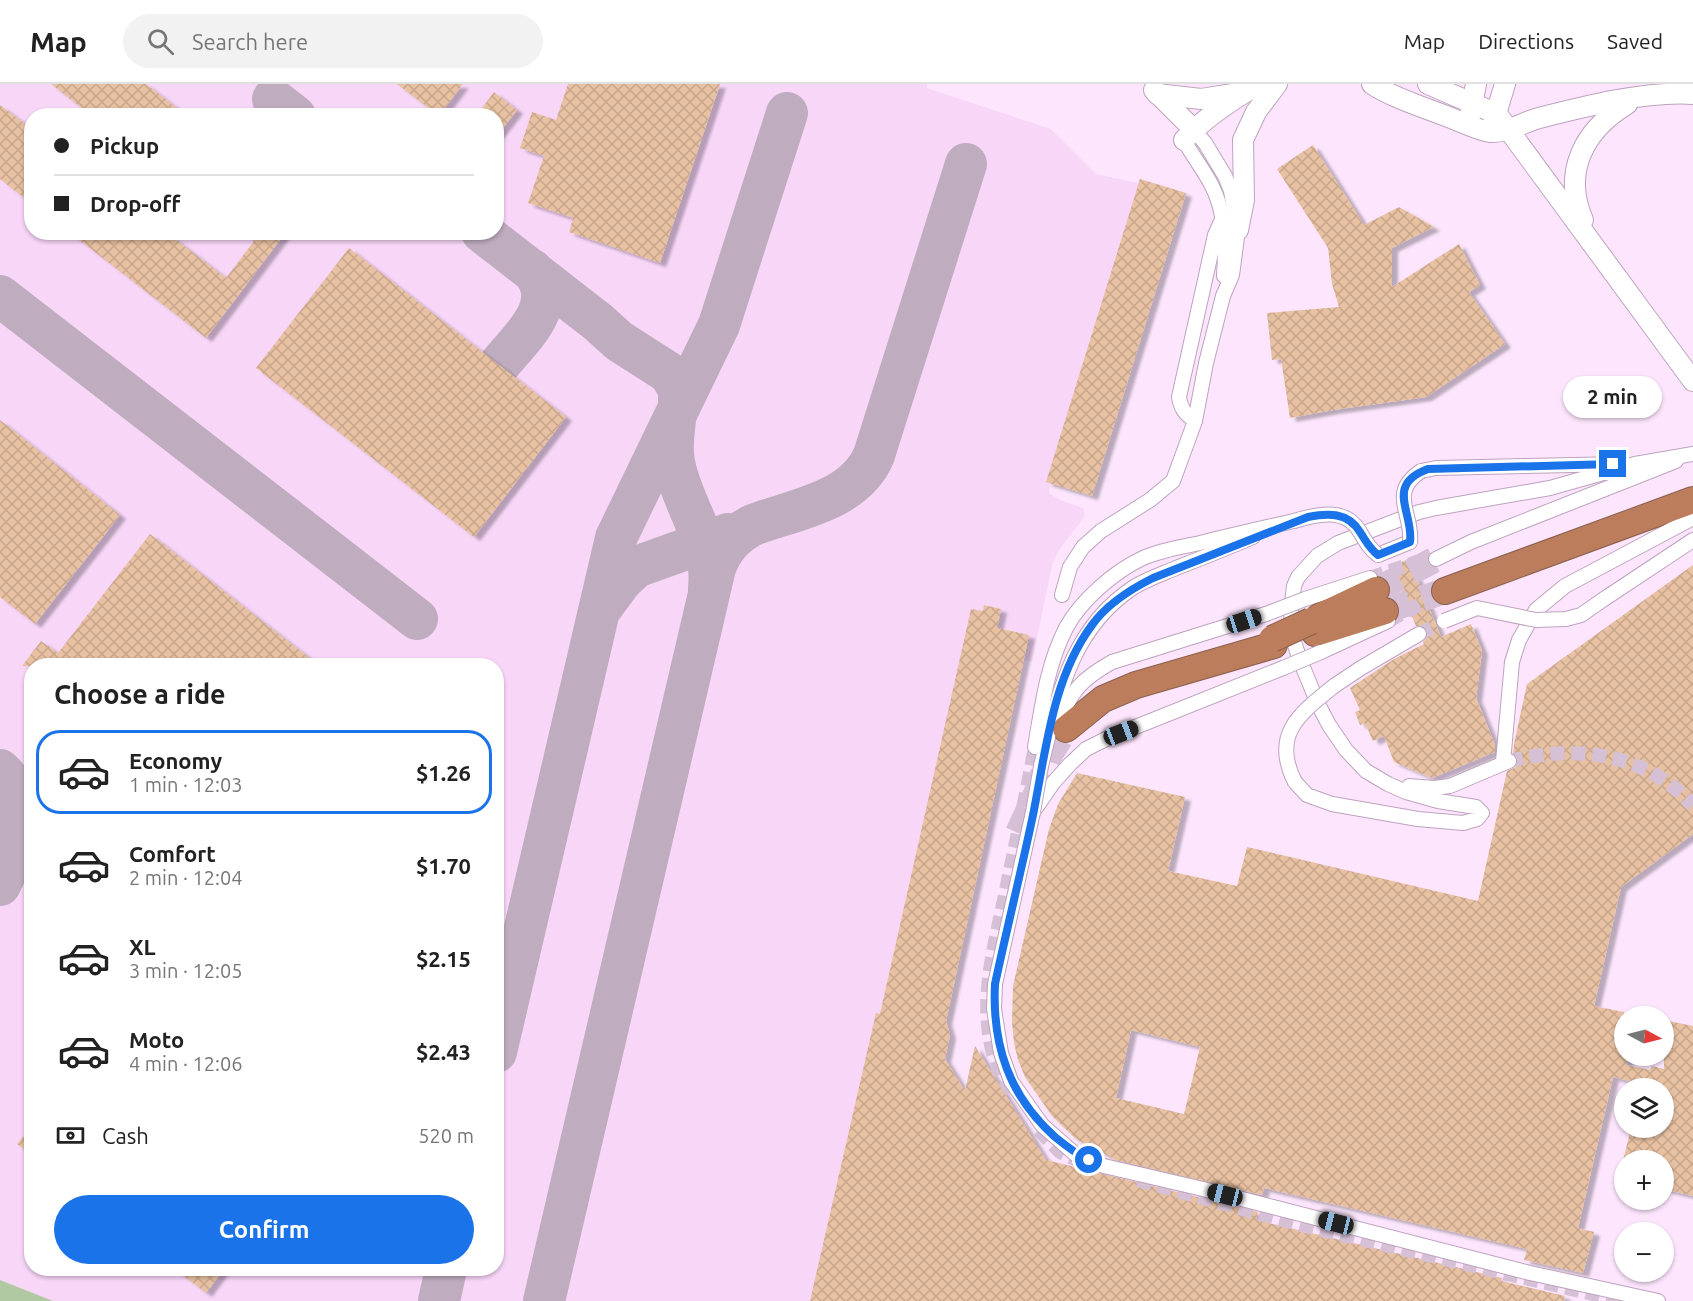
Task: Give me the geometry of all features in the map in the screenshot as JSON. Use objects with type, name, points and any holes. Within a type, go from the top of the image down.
[{"type":"highway","points":[[1446,591],[1693,500]]},
{"type":"highway","points":[[1066,729],[1090,708],[1120,692],[1273,642],[1380,600]]},
{"type":"street","points":[[1062,595],[1070,567],[1083,547],[1101,531],[1150,500],[1173,481],[1195,421],[1206,363],[1223,296],[1234,265],[1238,230],[1243,214],[1243,140],[1261,103],[1277,84]]},
{"type":"street","points":[[1372,84],[1468,124],[1499,125],[1526,122],[1637,97],[1677,93],[1693,94]]},
{"type":"street","points":[[1428,84],[1473,104],[1499,125],[1593,243],[1693,381]]},
{"type":"street","points":[[1468,124],[1476,84]]},
{"type":"street","points":[[1499,125],[1505,84]]},
{"type":"street","points":[[1189,135],[1252,88]]},
{"type":"street","points":[[1153,89],[1200,99],[1252,88]]},
{"type":"street","points":[[1153,89],[1179,116],[1211,183],[1222,217],[1226,243],[1223,296]]},
{"type":"street","points":[[1593,243],[1575,199],[1575,177],[1578,163],[1587,141],[1602,120],[1637,97]]},
{"type":"street","points":[[1189,135],[1205,143],[1225,176],[1232,191],[1238,230]]},
{"type":"street","points":[[1195,421],[1181,408],[1179,397],[1215,235],[1222,217]]},
{"type":"street","points":[[1419,634],[1361,668],[1303,712],[1290,730],[1285,747],[1286,760],[1295,782],[1307,795],[1332,804],[1453,824],[1477,819],[1482,813],[1476,807],[1438,801],[1406,792],[1372,775],[1351,757],[1329,726],[1310,686],[1293,639],[1291,612],[1294,586],[1303,570],[1317,556],[1338,543],[1436,507],[1559,485],[1635,464],[1693,454]]},
{"type":"street","points":[[1434,558],[1693,454]]},
{"type":"street","points":[[1035,747],[1048,675],[1065,631],[1091,595],[1117,573],[1144,558],[1323,514],[1346,518],[1353,522],[1369,548],[1378,555],[1410,542],[1411,534],[1403,507],[1403,494],[1410,480],[1421,471],[1436,468],[1635,464]]},
{"type":"street","points":[[1372,775],[1410,786],[1443,788],[1455,785],[1506,761],[1512,662],[1519,640],[1536,610],[1565,586],[1693,518]]},
{"type":"street","points":[[1294,521],[1134,587],[1097,619],[1078,649],[1060,688],[1041,766],[1034,812],[995,984],[994,1010],[1002,1053],[1011,1081],[1042,1125],[1075,1154],[1104,1166],[1203,1189],[1530,1273],[1658,1301]]},
{"type":"street","points":[[1437,625],[1477,608],[1536,620],[1552,621],[1574,618],[1693,540]]},
{"type":"street","points":[[1034,812],[1053,783],[1086,749],[1108,738],[1283,668],[1313,626],[1266,614],[1112,662],[1093,673],[1071,695],[1041,766]]},
{"type":"shaded area","points":[[0,84],[927,84],[927,88],[1051,129],[1096,174],[1138,183],[1140,179],[1186,193],[1092,496],[1050,484],[1049,493],[1060,500],[1083,508],[1085,516],[1059,550],[1052,566],[1032,662],[1024,660],[946,1021],[950,1035],[945,1060],[965,1090],[975,1046],[1046,1160],[1258,1209],[1256,1220],[1502,1278],[1497,1301],[0,1301]]},
{"type":"green space","points":[[0,1280],[53,1301],[0,1301]]},
{"type":"building","points":[[51,84],[146,84],[177,108],[82,108]]},
{"type":"building","points":[[397,84],[463,84],[445,108],[428,108]]},
{"type":"building","points":[[568,84],[720,84],[660,263],[569,232],[573,218],[528,203],[544,156],[520,148],[532,112],[556,120]]},
{"type":"building","points":[[494,92],[517,110],[504,127],[504,108],[482,108]]},
{"type":"building","points":[[0,105],[24,123],[24,198],[0,179]]},
{"type":"building","points":[[1313,145],[1364,225],[1399,207],[1434,227],[1392,248],[1392,287],[1459,244],[1480,285],[1469,292],[1505,344],[1426,397],[1290,418],[1281,359],[1272,360],[1267,313],[1339,307],[1332,284],[1328,248],[1277,169]]},
{"type":"building","points":[[1140,179],[1186,193],[1092,496],[1046,482]]},
{"type":"building","points":[[79,240],[176,240],[226,278],[253,240],[280,240],[206,338]]},
{"type":"building","points":[[349,248],[566,417],[474,537],[256,368]]},
{"type":"building","points":[[0,420],[120,515],[35,624],[0,597]]},
{"type":"building","points":[[150,534],[310,658],[28,658],[41,641],[58,653]]},
{"type":"building","points":[[1409,559],[1441,637],[1471,624],[1482,651],[1476,698],[1495,745],[1495,752],[1432,778],[1394,762],[1384,736],[1373,741],[1365,723],[1360,725],[1355,712],[1360,710],[1350,688],[1394,659],[1424,644],[1427,638],[1426,629],[1423,626],[1416,626],[1391,566]]},
{"type":"building","points":[[1693,565],[1693,834],[1621,887],[1594,1006],[1614,1010],[1614,1066],[1631,1066],[1650,1070],[1652,1066],[1664,1069],[1664,1066],[1674,1066],[1674,1022],[1693,1026],[1693,1196],[1674,1191],[1674,1150],[1626,1150],[1629,1138],[1674,1138],[1674,1078],[1613,1077],[1578,1228],[1594,1232],[1583,1273],[1524,1260],[1527,1249],[1264,1188],[1262,1195],[1116,1160],[1076,1139],[1052,1116],[1025,1077],[1018,1060],[1012,1022],[1013,986],[1049,829],[1058,804],[1077,773],[1185,797],[1168,871],[1237,886],[1247,847],[1478,901],[1507,771],[1516,767],[1518,763],[1513,753],[1527,684]],"holes":[[[1131,1030],[1200,1047],[1184,1114],[1116,1098]]]},
{"type":"building","points":[[984,605],[1001,609],[997,628],[1029,635],[946,1021],[950,1035],[945,1059],[965,1091],[975,1046],[1046,1160],[1258,1212],[1256,1220],[1502,1278],[1501,1281],[1565,1296],[1564,1301],[810,1301],[876,1013],[880,1014],[971,609],[983,611]]},
{"type":"building","points":[[24,1136],[24,1149],[17,1144]]},
{"type":"building","points":[[184,1276],[219,1276],[206,1293]]},
{"type":"taxiway","points":[[273,99],[285,108]]},
{"type":"taxiway","points":[[504,1018],[616,538],[719,325],[787,113]]},
{"type":"taxiway","points":[[544,1301],[715,568],[725,548],[746,529],[839,493],[865,471],[874,455],[966,164]]},
{"type":"taxiway","points":[[492,240],[619,341],[669,373],[679,389],[679,407]]},
{"type":"taxiway","points":[[499,365],[535,321],[540,308],[542,296],[540,283],[532,270]]},
{"type":"taxiway","points":[[0,296],[417,619]]},
{"type":"taxiway","points":[[675,420],[674,461],[679,482],[703,541],[707,556],[709,588]]},
{"type":"taxiway","points":[[602,607],[622,580],[636,567],[728,534]]},
{"type":"taxiway","points":[[0,770],[10,782],[19,810],[16,842],[0,885]]},
{"type":"taxiway","points":[[439,1301],[444,1276]]},
{"type":"tunnel","points":[[1370,578],[1431,557]]},
{"type":"tunnel","points":[[1376,590],[1436,559]]},
{"type":"tunnel","points":[[1388,621],[1445,591]]},
{"type":"tunnel","points":[[1385,611],[1445,591]]},
{"type":"tunnel","points":[[1419,634],[1437,625]]},
{"type":"tunnel","points":[[1018,833],[1036,794],[1049,756],[1066,729]]},
{"type":"tunnel","points":[[1012,1092],[999,1072],[991,1046],[987,1001],[992,957],[1035,747]]},
{"type":"tunnel","points":[[1509,761],[1570,753],[1609,757],[1647,770],[1673,787],[1693,806]]},
{"type":"tunnel","points":[[1039,1130],[1060,1152],[1083,1163]]},
{"type":"tunnel","points":[[1138,1180],[1301,1225],[1622,1301]]},
{"type":"route","points":[[1089,1160],[1075,1154],[1042,1125],[1027,1107],[1011,1081],[1002,1053],[994,1010],[995,984],[1034,812],[1041,766],[1060,688],[1093,624],[1134,587],[1308,517],[1331,514],[1346,518],[1353,522],[1369,548],[1378,555],[1410,542],[1411,534],[1403,507],[1403,494],[1410,480],[1421,471],[1455,467],[1613,464]]}]
